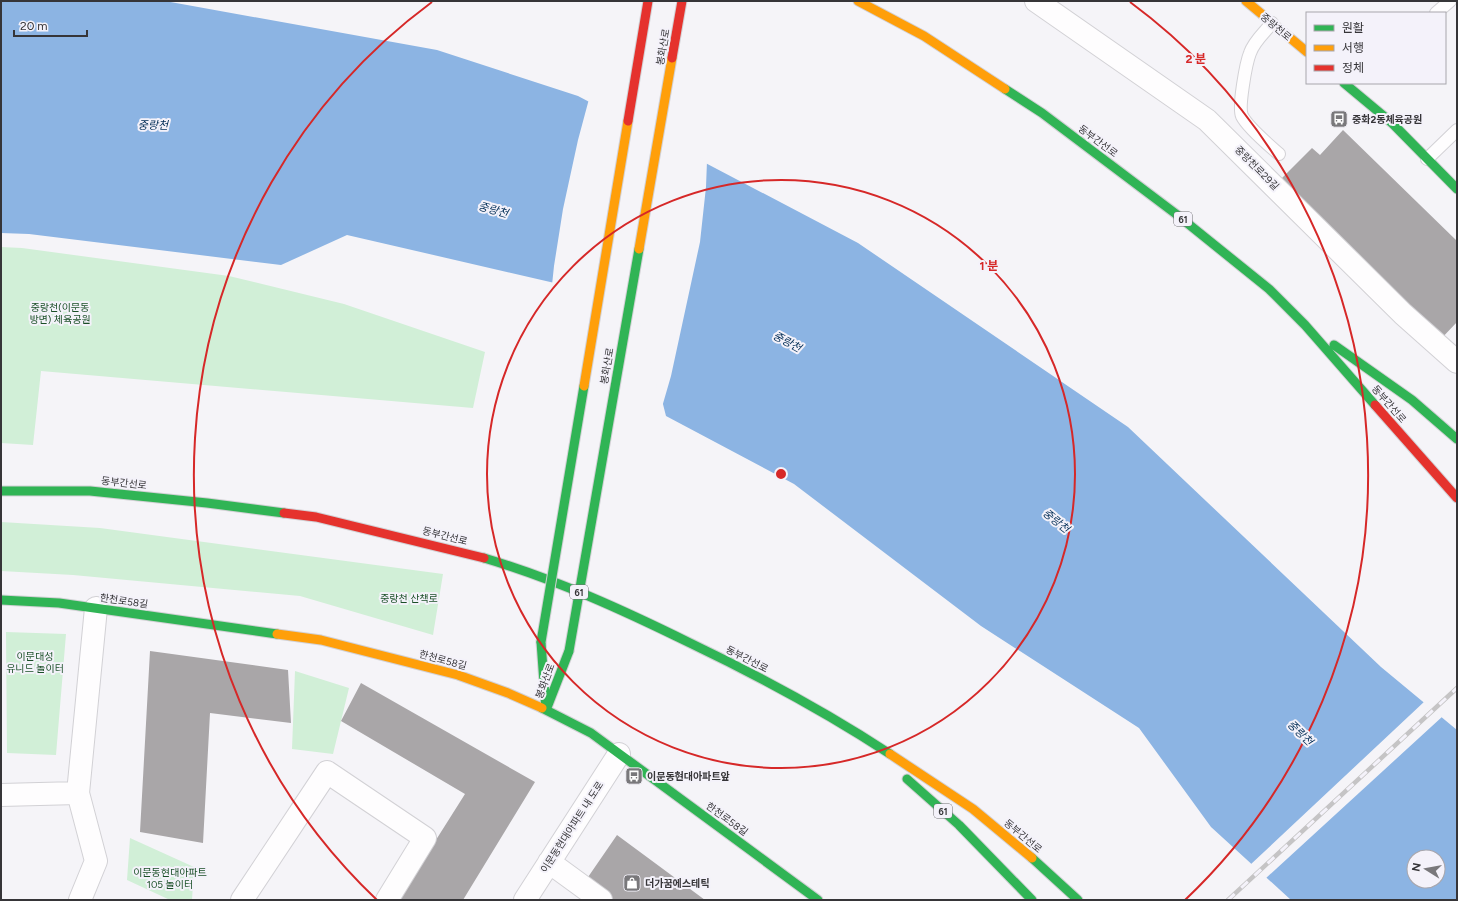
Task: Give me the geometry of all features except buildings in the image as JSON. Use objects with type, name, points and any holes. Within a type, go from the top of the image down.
[{"type":"main road","name":"봉화산로","points":[[546,710],[541,642],[648,1]]},
{"type":"main road","name":"봉화산로","points":[[546,710],[569,651],[682,1]]},
{"type":"main road","name":"동부간선로","points":[[858,1],[924,36],[1042,113],[1176,214],[1269,289],[1305,325],[1457,498]]},
{"type":"main road","name":"중랑천로","points":[[1246,1],[1306,51]]},
{"type":"main road","points":[[1351,85],[1392,123],[1457,189]]},
{"type":"main road","name":"동부간선로","points":[[1305,325],[1412,400],[1457,439]]},
{"type":"main road","name":"동부간선로","points":[[1,491],[90,491],[207,503],[308,516],[462,552],[528,572],[590,596],[646,621],[750,672],[849,727],[973,809],[1042,866],[1078,900]]},
{"type":"main road","name":"한천로58길","points":[[1,600],[59,603],[321,640],[458,675],[508,693],[591,733],[818,900]]},
{"type":"main road","name":"동부간선로","points":[[849,727],[959,825],[1032,900]]},
{"type":"street","name":"중랑천로29길","points":[[1036,1],[1207,120],[1403,314],[1457,362]]},
{"type":"street","points":[[80,900],[96,862],[78,793],[96,608]]},
{"type":"street","name":"이문동현대아파트 내 도로","points":[[525,900],[620,754]]},
{"type":"street","points":[[242,900],[328,772],[425,838],[386,900]]},
{"type":"street","points":[[1,795],[78,793]]},
{"type":"street","points":[[549,862],[599,899]]},
{"type":"lane","points":[[1437,12],[1450,1]]},
{"type":"lane","points":[[1272,23],[1255,43],[1250,53],[1240,104],[1241,115],[1245,122],[1279,154]]},
{"type":"lane","points":[[1428,159],[1457,130]]},
{"type":"green space","name":"중랑천(이문동 방면) 체육공원","points":[[1,247],[22,248],[229,276],[344,304],[485,352],[473,408],[41,371],[33,445],[1,443]]},
{"type":"green space","name":"중랑천 산책로","points":[[1,522],[100,528],[443,574],[433,635],[300,596],[73,575],[1,571]]},
{"type":"green space","name":"이문대성 유니드 놀이터","points":[[6,632],[66,634],[56,755],[7,753]]},
{"type":"green space","points":[[295,671],[349,688],[333,754],[292,749]]},
{"type":"green space","name":"이문동현대아파트 105 놀이터","points":[[130,838],[194,867],[192,900],[170,900],[127,880]]},
{"type":"water","name":"중랑천","points":[[1,1],[165,1],[437,50],[578,96],[858,243],[1128,427],[1381,667],[1457,730],[1457,900],[1291,900],[1211,827],[1139,728],[981,626],[794,484],[666,416],[637,302],[347,235],[281,265],[29,234],[1,233]]},
{"type":"pier","points":[[589,99],[707,161],[706,187],[700,242],[671,376],[662,407],[635,304],[552,285],[563,209],[578,140]]},
{"type":"pier","points":[[1425,701],[1443,716],[1265,879],[1250,865]]},
{"type":"railway","points":[[1228,900],[1457,688]]},
{"type":"traffic: fast","points":[[1345,84],[1392,123],[1457,189]]},
{"type":"traffic: fast","points":[[1005,89],[1042,113],[1176,214],[1269,289],[1305,325],[1375,405]]},
{"type":"traffic: fast","points":[[569,651],[639,249]]},
{"type":"traffic: fast","points":[[1334,345],[1412,400],[1457,439]]},
{"type":"traffic: fast","points":[[541,642],[584,386]]},
{"type":"traffic: fast","points":[[1,491],[90,491],[207,503],[284,513]]},
{"type":"traffic: fast","points":[[484,558],[563,585],[665,631],[792,695],[890,754]]},
{"type":"traffic: fast","points":[[1,600],[59,603],[277,634]]},
{"type":"traffic: fast","points":[[541,642],[546,710],[569,651]]},
{"type":"traffic: fast","points":[[542,708],[591,733],[818,900]]},
{"type":"traffic: fast","points":[[907,779],[959,825],[1032,900]]},
{"type":"traffic: fast","points":[[1032,858],[1078,900]]},
{"type":"traffic: slow","points":[[858,1],[924,36],[1005,89]]},
{"type":"traffic: slow","points":[[1246,1],[1306,51]]},
{"type":"traffic: slow","points":[[639,249],[672,58]]},
{"type":"traffic: slow","points":[[584,386],[628,121]]},
{"type":"traffic: slow","points":[[277,634],[321,640],[458,675],[508,693],[542,708]]},
{"type":"traffic: slow","points":[[890,754],[973,809],[1032,858]]},
{"type":"traffic: jam","points":[[628,121],[648,1]]},
{"type":"traffic: jam","points":[[672,58],[682,1]]},
{"type":"traffic: jam","points":[[1375,405],[1457,498]]},
{"type":"traffic: jam","points":[[284,513],[316,517],[484,558]]},
{"type":"place","name":"중화2동체육공원","points":[[1339,119]]},
{"type":"place","name":"이문동현대아파트앞","points":[[634,776]]},
{"type":"place","name":"더가꿈에스테틱","points":[[632,883]]}]
